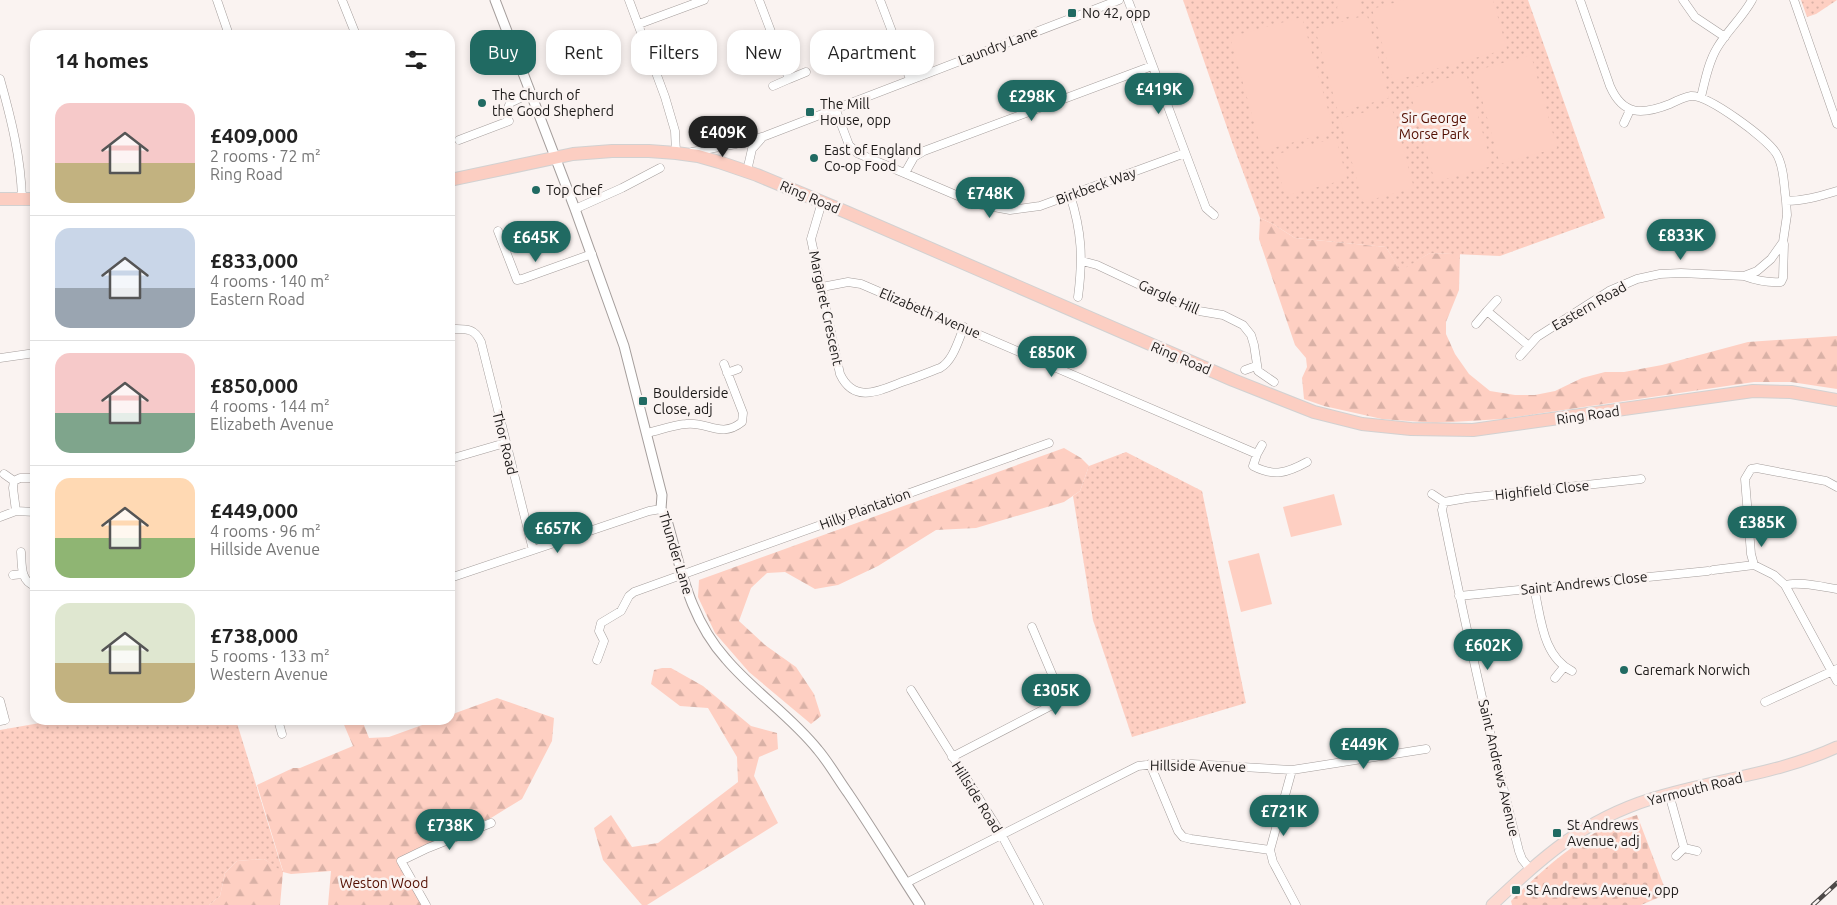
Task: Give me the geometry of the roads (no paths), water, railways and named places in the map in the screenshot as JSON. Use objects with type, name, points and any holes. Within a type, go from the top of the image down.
[{"type":"highway","name":"Ring Road","points":[[455,179],[556,158],[612,151],[648,151],[698,156],[747,171],[822,202],[1233,380],[1314,412],[1362,424],[1412,430],[1473,430],[1753,391],[1791,392],[1836,400]]},
{"type":"highway","points":[[0,199],[29,199]]},
{"type":"main road","name":"Yarmouth Road","points":[[1492,905],[1530,869],[1557,847],[1598,820],[1669,794],[1774,770],[1804,761],[1837,747]]},
{"type":"street","points":[[217,0],[227,30]]},
{"type":"street","points":[[342,0],[354,30]]},
{"type":"street","name":"Thunder Lane","points":[[495,0],[576,209],[624,346],[662,495],[661,509],[666,517],[681,575],[691,603],[715,646],[743,678],[795,725],[818,750],[920,905]]},
{"type":"street","points":[[629,0],[668,106],[675,130],[676,153]]},
{"type":"street","points":[[638,24],[704,0]]},
{"type":"street","points":[[759,0],[789,79]]},
{"type":"street","points":[[880,0],[910,79]]},
{"type":"street","name":"Laundry Lane","points":[[676,153],[720,147],[765,136],[1105,2],[1119,0]]},
{"type":"street","points":[[1128,0],[1206,208],[1214,215]]},
{"type":"street","points":[[1580,0],[1615,98],[1630,110],[1641,112],[1653,111],[1683,98],[1692,96],[1701,98],[1711,60],[1717,47],[1745,13],[1752,0]]},
{"type":"street","points":[[1683,0],[1695,17],[1725,38]]},
{"type":"street","points":[[1794,0],[1837,124]]},
{"type":"street","points":[[905,173],[914,157],[924,150],[1152,66]]},
{"type":"street","points":[[773,86],[806,72]]},
{"type":"street","points":[[0,79],[16,144],[21,176],[29,199]]},
{"type":"street","points":[[459,140],[509,121],[506,113],[510,102],[531,93]]},
{"type":"street","name":"Eastern Road","points":[[1520,356],[1537,337],[1610,291],[1629,282],[1660,274],[1680,272],[1744,276],[1754,280],[1781,282],[1783,278],[1786,201],[1780,162],[1776,152],[1768,143],[1723,108],[1701,98]]},
{"type":"street","name":"Birkbeck Way","points":[[835,108],[853,150],[862,156],[977,204],[994,208],[1025,210],[1040,206],[1185,153]]},
{"type":"street","points":[[1624,123],[1630,110]]},
{"type":"street","points":[[747,171],[752,149],[765,136]]},
{"type":"street","points":[[576,209],[660,168]]},
{"type":"street","points":[[1786,201],[1798,201],[1837,191]]},
{"type":"street","points":[[1070,195],[1081,239],[1082,261],[1078,297]]},
{"type":"street","name":"Margaret Crescent","points":[[822,202],[811,238],[840,374],[848,387],[856,391],[870,393],[945,365],[964,327]]},
{"type":"street","points":[[498,232],[517,280],[592,254]]},
{"type":"street","points":[[1744,276],[1764,265],[1780,250],[1783,242]]},
{"type":"street","name":"Gargle Hill","points":[[1082,261],[1097,264],[1193,310],[1235,319],[1250,334],[1254,345],[1256,366]]},
{"type":"street","name":"Elizabeth Avenue","points":[[822,287],[855,282],[964,327],[1256,454]]},
{"type":"street","points":[[1476,324],[1497,300]]},
{"type":"street","points":[[1487,311],[1528,346]]},
{"type":"street","name":"Thor Road","points":[[455,329],[471,330],[478,335],[481,342],[533,550]]},
{"type":"street","points":[[0,358],[30,354]]},
{"type":"street","points":[[647,433],[687,424],[730,430],[742,422],[743,413],[724,364]]},
{"type":"street","points":[[1244,370],[1256,366],[1258,371],[1274,382]]},
{"type":"street","points":[[727,373],[738,368]]},
{"type":"street","points":[[455,457],[505,442]]},
{"type":"street","name":"Hilly Plantation","points":[[596,655],[604,641],[599,631],[601,623],[621,611],[628,596],[634,592],[1049,443]]},
{"type":"street","points":[[1262,445],[1256,454],[1253,466],[1264,472],[1281,473],[1307,462]]},
{"type":"street","points":[[1837,487],[1826,481],[1805,476],[1757,468],[1751,469],[1745,479],[1751,554],[1754,565],[1774,575],[1785,585],[1811,635],[1835,670],[1837,681]]},
{"type":"street","points":[[4,474],[14,481]]},
{"type":"street","points":[[14,481],[20,478],[30,478]]},
{"type":"street","name":"Highfield Close","points":[[1444,502],[1641,479]]},
{"type":"street","points":[[14,481],[16,511]]},
{"type":"street","points":[[1432,494],[1444,502]]},
{"type":"street","name":"Saint Andrews Avenue","points":[[1444,502],[1442,510],[1459,596],[1519,851],[1522,859],[1530,869]]},
{"type":"street","points":[[455,576],[661,509]]},
{"type":"street","points":[[0,517],[16,511],[30,512]]},
{"type":"street","points":[[21,552],[24,578],[30,584]]},
{"type":"street","name":"Saint Andrews Close","points":[[1459,596],[1754,565]]},
{"type":"street","points":[[13,575],[23,574]]},
{"type":"street","points":[[1785,585],[1797,583],[1837,589]]},
{"type":"street","points":[[1534,588],[1548,645],[1553,655],[1568,669],[1556,678]]},
{"type":"street","points":[[952,757],[1064,699],[1032,627]]},
{"type":"street","points":[[1765,702],[1835,670]]},
{"type":"street","name":"Hillside Road","points":[[911,690],[1002,835],[1039,905]]},
{"type":"street","points":[[0,702],[6,719]]},
{"type":"street","points":[[279,725],[282,734]]},
{"type":"street","name":"Hillside Avenue","points":[[906,883],[1134,768],[1150,764],[1218,765],[1292,770],[1426,748]]},
{"type":"street","points":[[1150,764],[1178,831],[1184,837],[1270,850]]},
{"type":"street","points":[[1292,770],[1270,850],[1274,862],[1296,905]]},
{"type":"street","points":[[1669,794],[1684,848]]},
{"type":"street","points":[[426,905],[401,861],[491,823]]},
{"type":"street","points":[[1684,848],[1697,851]]},
{"type":"street","points":[[1676,856],[1684,848]]},
{"type":"railway","points":[[1813,905],[1837,883]]},
{"type":"place","name":"No 42, opp","points":[[1072,13]]},
{"type":"place","name":"The Church of the Good Shepherd","points":[[482,103]]},
{"type":"place","name":"The Mill House, opp","points":[[810,112]]},
{"type":"place","name":"East of England Co-op Food","points":[[814,158]]},
{"type":"place","name":"Top Chef","points":[[536,190]]},
{"type":"place","name":"Boulderside Close, adj","points":[[643,401]]},
{"type":"place","name":"Caremark Norwich","points":[[1624,670]]},
{"type":"place","name":"St Andrews Avenue, adj","points":[[1557,833]]},
{"type":"place","name":"St Andrews Avenue, opp","points":[[1516,890]]},
{"type":"park label","name":"Sir George Morse Park","points":[[1434,126]]},
{"type":"park label","name":"Weston Wood","points":[[384,883]]}]
